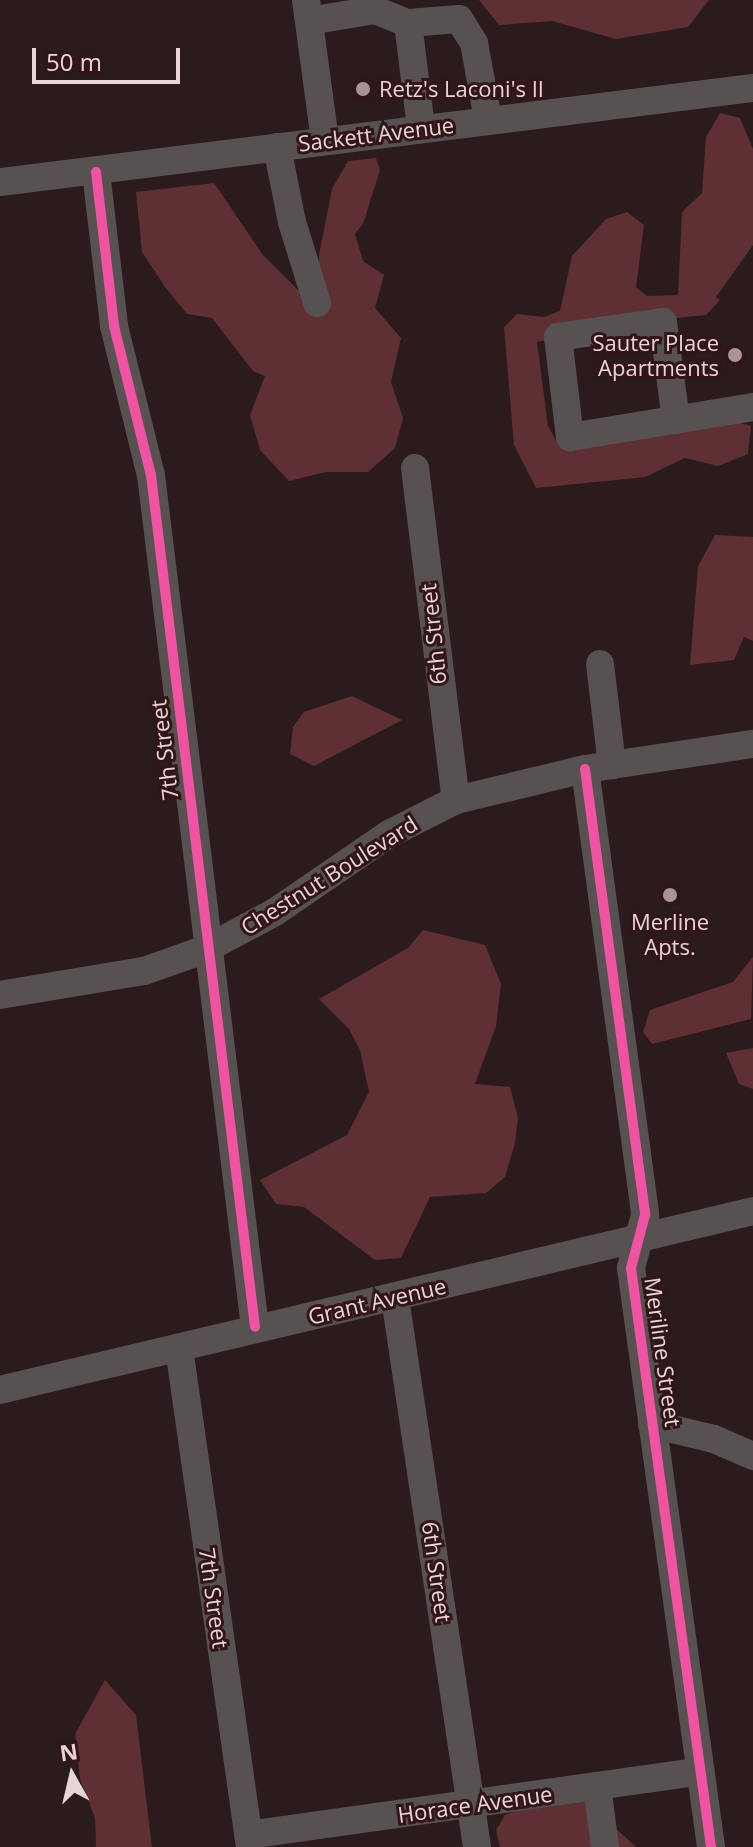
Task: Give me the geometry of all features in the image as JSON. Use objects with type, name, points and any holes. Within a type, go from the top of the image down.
[{"type":"street","points":[[325,140],[307,11],[375,10],[408,23],[459,19],[474,43],[488,119]]},
{"type":"street","points":[[408,23],[421,128]]},
{"type":"street","name":"Sackett Avenue","points":[[0,182],[753,88]]},
{"type":"street","points":[[277,147],[292,222],[317,303]]},
{"type":"street","name":"7th Street","points":[[96,172],[114,326],[151,475],[206,949],[255,1327]]},
{"type":"street","points":[[676,420],[663,322],[558,337],[570,437],[676,420],[753,407]]},
{"type":"street","name":"6th Street","points":[[415,468],[456,800]]},
{"type":"street","name":"Meriline Street","points":[[600,664],[599,767],[644,1210],[631,1268],[701,1771],[704,1844]]},
{"type":"street","name":"Chestnut Boulevard","points":[[0,995],[144,971],[206,949],[275,912],[389,834],[456,800],[599,767],[753,744]]},
{"type":"street","name":"Grant Avenue","points":[[0,1390],[753,1211]]},
{"type":"street","name":"6th Street","points":[[395,1298],[477,1847]]},
{"type":"street","name":"7th Street","points":[[179,1348],[249,1841]]},
{"type":"street","points":[[652,1424],[714,1439],[753,1456]]},
{"type":"street","name":"Horace Avenue","points":[[249,1841],[471,1803],[701,1771]]},
{"type":"street","points":[[597,1786],[605,1847]]},
{"type":"shaded area","points":[[479,0],[709,0],[688,27],[616,39],[552,21],[499,25]]},
{"type":"shaded area","points":[[720,113],[740,118],[753,149],[753,245],[716,297],[720,300],[706,315],[619,324],[537,342],[548,426],[559,446],[728,419],[751,426],[748,454],[718,466],[685,458],[645,477],[536,488],[514,445],[504,327],[517,314],[544,317],[560,311],[572,256],[606,219],[627,212],[644,225],[636,287],[647,296],[678,295],[682,212],[702,193],[706,137]]},
{"type":"shaded area","points":[[376,158],[380,170],[363,224],[355,234],[363,261],[384,275],[375,308],[401,338],[391,382],[403,418],[395,448],[368,472],[326,472],[289,481],[260,450],[250,415],[265,376],[253,371],[212,318],[187,314],[165,287],[142,252],[136,192],[214,183],[263,255],[301,293],[319,287],[319,255],[332,189],[348,161]]},
{"type":"shaded area","points":[[715,535],[753,537],[753,641],[744,637],[734,660],[690,665],[698,566]]},
{"type":"shaded area","points":[[352,696],[402,720],[314,766],[290,754],[293,727],[304,712]]},
{"type":"shaded area","points":[[423,930],[485,945],[501,984],[496,1026],[475,1084],[510,1087],[518,1118],[515,1143],[505,1177],[486,1193],[430,1197],[401,1258],[375,1260],[304,1207],[276,1204],[260,1180],[347,1135],[369,1092],[360,1050],[349,1029],[319,999],[408,948]]},
{"type":"shaded area","points":[[753,957],[751,1019],[652,1044],[643,1032],[650,1010],[733,982]]},
{"type":"shaded area","points":[[753,1048],[753,1089],[739,1084],[726,1053]]},
{"type":"shaded area","points":[[105,1680],[136,1715],[152,1847],[96,1847],[95,1818],[80,1779],[75,1734]]},
{"type":"shaded area","points":[[610,1795],[612,1825],[636,1847],[500,1847],[496,1830],[505,1815],[531,1805]]},
{"type":"cycle path","points":[[96,172],[114,326],[151,475],[255,1327]]},
{"type":"cycle path","points":[[585,769],[645,1215],[631,1268],[711,1847]]},
{"type":"place","name":"Retz's Laconi's II","points":[[363,89]]},
{"type":"place","name":"Sauter Place Apartments","points":[[735,355]]},
{"type":"place","name":"Merline Apts.","points":[[670,895]]}]
